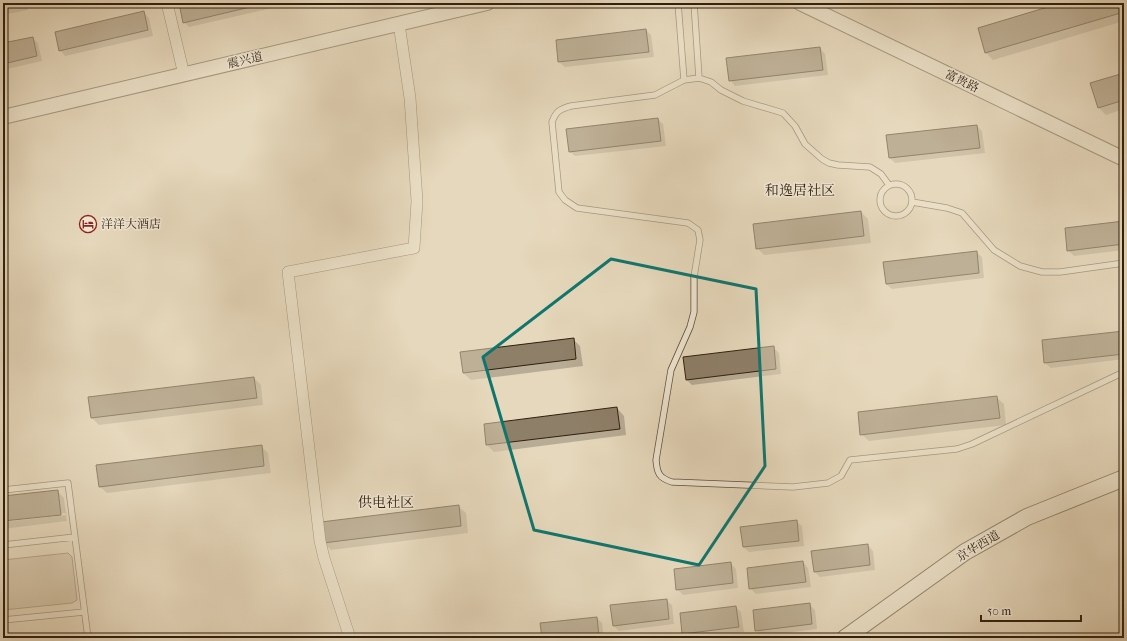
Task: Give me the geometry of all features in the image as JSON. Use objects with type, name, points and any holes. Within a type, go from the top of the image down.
[{"type":"main road","name":"京华西道","points":[[845,638],[965,552],[1027,518],[1124,478]]},
{"type":"street","points":[[167,3],[184,75]]},
{"type":"street","name":"震兴道","points":[[3,118],[487,3]]},
{"type":"street","name":"富贵路","points":[[800,3],[1124,159]]},
{"type":"street","points":[[350,638],[324,558],[320,541],[288,272],[414,248],[417,201],[410,98],[399,24]]},
{"type":"lane","points":[[678,3],[684,80]]},
{"type":"lane","points":[[694,3],[699,78]]},
{"type":"lane","points":[[889,185],[881,174],[870,168],[838,165],[829,163],[822,159],[805,144],[795,126],[783,113],[744,101],[721,90],[711,82],[699,78],[684,80],[655,95],[570,106],[562,108],[555,114],[552,122],[559,192],[565,200],[577,208],[688,223],[698,230],[700,240],[694,277],[694,312],[690,327],[671,370],[656,460],[657,470],[663,479],[672,482],[793,487],[828,483],[841,476],[850,460],[958,449],[972,444],[1124,372]]},
{"type":"lane","points":[[896,183],[906,187],[910,191],[912,202],[910,208],[902,215],[896,216],[885,212],[882,209],[879,199],[883,189],[896,183]]},
{"type":"lane","points":[[912,202],[947,208],[962,213],[994,250],[1020,266],[1042,272],[1060,272],[1124,263]]},
{"type":"lane","points":[[3,490],[68,483],[88,638]]},
{"type":"lane","points":[[3,545],[75,537]]},
{"type":"lane","points":[[3,620],[84,612]]},
{"type":"highlighted area","points":[[611,259],[756,289],[765,466],[699,565],[534,530],[483,357]]},
{"type":"shaded area","points":[[68,553],[72,557],[77,600],[72,603],[3,610],[3,560]]},
{"type":"building","points":[[3,3],[23,3],[24,4],[3,9]]},
{"type":"building","points":[[179,3],[267,3],[183,23]]},
{"type":"building","points":[[1061,3],[1124,3],[1124,12],[985,53],[978,28]]},
{"type":"building","points":[[144,11],[148,30],[59,51],[55,32]]},
{"type":"building","points":[[646,29],[649,52],[558,62],[556,40]]},
{"type":"building","points":[[33,37],[37,56],[3,64],[3,43]]},
{"type":"building","points":[[820,47],[823,70],[729,81],[726,58]]},
{"type":"building","points":[[1124,73],[1124,100],[1098,108],[1090,83]]},
{"type":"building","points":[[658,118],[661,141],[569,152],[566,129]]},
{"type":"building","points":[[977,125],[980,148],[889,158],[886,135]]},
{"type":"building","points":[[861,211],[864,236],[756,249],[753,224]]},
{"type":"building","points":[[1124,221],[1124,244],[1067,251],[1065,228]]},
{"type":"building","points":[[977,251],[979,273],[886,284],[883,262]]},
{"type":"building","points":[[1124,331],[1124,354],[1044,363],[1042,340]]},
{"type":"building","points":[[574,338],[576,359],[463,373],[460,352]]},
{"type":"building","points":[[774,346],[776,369],[686,380],[683,357]]},
{"type":"building","points":[[254,377],[257,398],[91,418],[88,397]]},
{"type":"building","points":[[997,396],[1000,418],[860,435],[858,412]]},
{"type":"building","points":[[617,407],[620,429],[486,445],[484,424]]},
{"type":"building","points":[[262,445],[264,466],[99,487],[96,465]]},
{"type":"building","points":[[58,490],[61,515],[3,521],[3,496]]},
{"type":"building","points":[[459,505],[461,526],[323,543],[321,522]]},
{"type":"building","points":[[797,520],[799,541],[743,547],[740,527]]},
{"type":"building","points":[[868,544],[870,565],[814,572],[811,551]]},
{"type":"building","points":[[803,561],[806,582],[749,589],[747,568]]},
{"type":"building","points":[[731,562],[733,583],[676,590],[674,569]]},
{"type":"building","points":[[667,599],[669,619],[613,626],[610,605]]},
{"type":"building","points":[[810,603],[812,624],[755,631],[753,610]]},
{"type":"building","points":[[736,606],[739,627],[682,634],[680,613]]},
{"type":"building","points":[[597,617],[599,637],[542,638],[540,623]]},
{"type":"place","name":"洋洋大酒店","points":[[88,224]]},
{"type":"district","name":"和逸居社区","points":[[800,190]]},
{"type":"district","name":"供电社区","points":[[386,502]]}]
